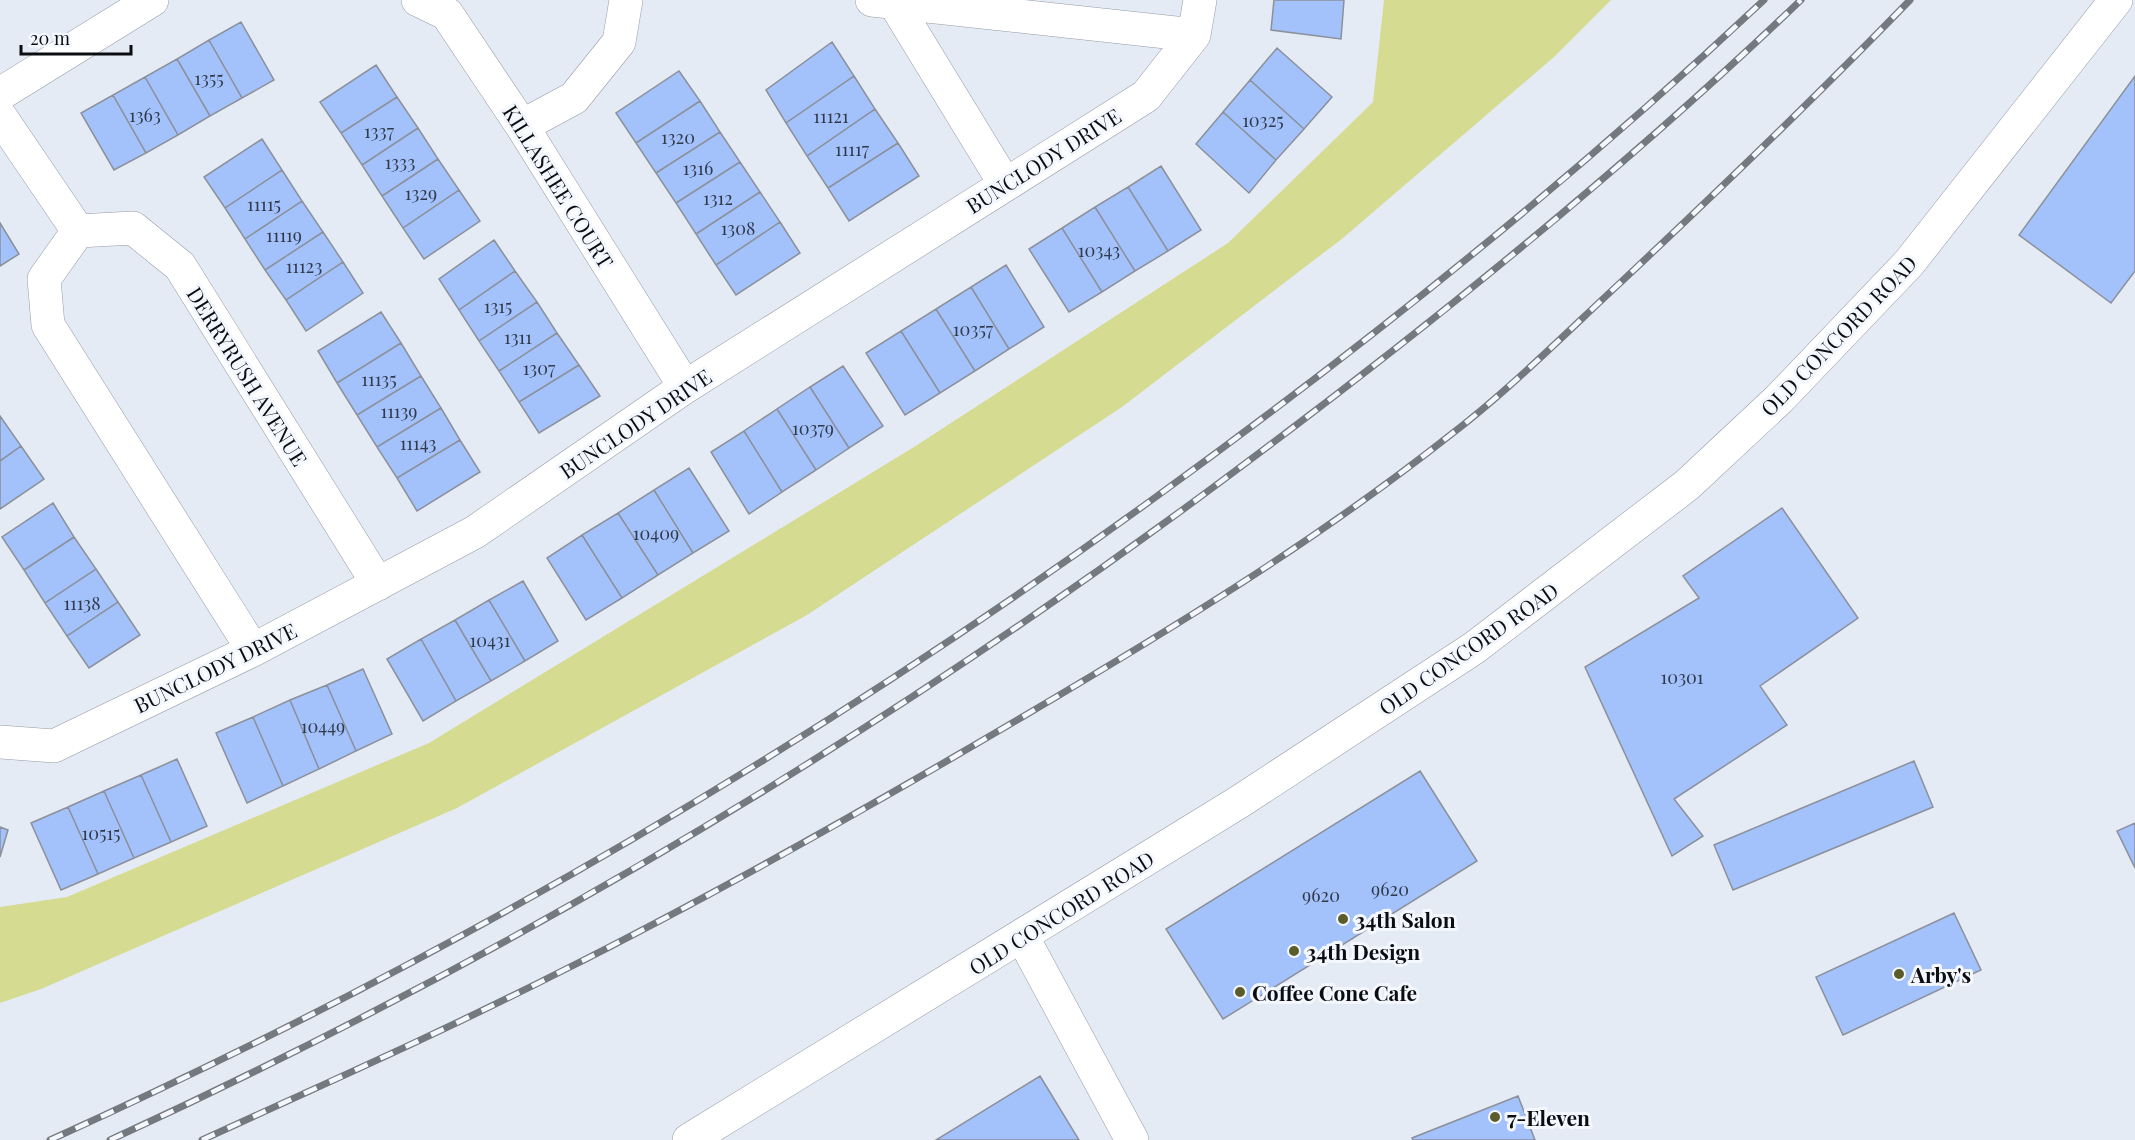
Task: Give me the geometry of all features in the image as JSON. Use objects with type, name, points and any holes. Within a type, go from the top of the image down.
[{"type":"street","points":[[0,94],[152,0]]},
{"type":"street","name":"KILLASHEE COURT","points":[[418,0],[447,14],[522,126],[686,387]]},
{"type":"street","points":[[522,126],[574,98],[619,42],[626,0]]},
{"type":"street","name":"BUNCLODY DRIVE","points":[[0,742],[54,746],[253,650],[475,532],[686,387],[1146,96],[1194,35],[1200,0]]},
{"type":"street","name":"OLD CONCORD ROAD","points":[[689,1140],[1239,802],[1474,648],[1687,485],[1779,399],[1910,263],[2116,0]]},
{"type":"street","points":[[884,2],[1194,35]]},
{"type":"street","points":[[884,2],[1005,184]]},
{"type":"street","points":[[0,116],[78,231],[44,279],[48,325],[253,650]]},
{"type":"street","name":"DERRYRUSH AVENUE","points":[[78,231],[133,228],[180,266],[378,584]]},
{"type":"street","points":[[1023,936],[1132,1140]]},
{"type":"green space","points":[[1384,0],[1611,0],[1554,57],[1343,238],[1122,407],[807,615],[457,808],[41,989],[0,1003],[0,907],[67,897],[429,743],[914,447],[1228,243],[1373,102]]},
{"type":"building","points":[[1274,0],[1344,0],[1341,39],[1271,30]]},
{"type":"building","points":[[241,22],[274,80],[242,98],[209,40]]},
{"type":"building","points":[[209,40],[242,98],[210,116],[177,59]]},
{"type":"building","points":[[832,42],[854,76],[786,123],[766,90]]},
{"type":"building","points":[[1277,48],[1332,97],[1304,129],[1250,80]]},
{"type":"building","points":[[177,59],[210,116],[178,135],[145,77]]},
{"type":"building","points":[[376,65],[397,97],[341,133],[320,102]]},
{"type":"building","points":[[679,71],[700,101],[636,143],[616,113]]},
{"type":"building","points":[[854,76],[875,109],[807,156],[786,123]]},
{"type":"building","points":[[2135,76],[2135,271],[2111,303],[2019,235]]},
{"type":"building","points":[[145,77],[178,135],[146,153],[113,95]]},
{"type":"building","points":[[1250,80],[1304,129],[1276,160],[1223,112]]},
{"type":"building","points":[[113,95],[146,153],[114,170],[81,113]]},
{"type":"building","points":[[397,97],[418,128],[362,165],[341,133]]},
{"type":"building","points":[[700,101],[720,132],[656,173],[636,143]]},
{"type":"building","points":[[875,109],[898,143],[828,188],[807,156]]},
{"type":"building","points":[[1223,112],[1276,160],[1249,193],[1196,144]]},
{"type":"building","points":[[418,128],[438,159],[382,196],[362,165]]},
{"type":"building","points":[[720,132],[740,162],[676,203],[656,173]]},
{"type":"building","points":[[262,139],[282,170],[225,208],[204,177]]},
{"type":"building","points":[[898,143],[919,176],[849,221],[828,188]]},
{"type":"building","points":[[438,159],[459,190],[403,228],[382,196]]},
{"type":"building","points":[[740,162],[760,192],[696,234],[676,203]]},
{"type":"building","points":[[1161,166],[1201,230],[1168,251],[1128,187]]},
{"type":"building","points":[[282,170],[302,201],[245,239],[225,208]]},
{"type":"building","points":[[1128,187],[1168,251],[1135,271],[1095,207]]},
{"type":"building","points":[[459,190],[480,221],[424,259],[403,228]]},
{"type":"building","points":[[760,192],[780,222],[716,265],[696,234]]},
{"type":"building","points":[[302,201],[323,232],[265,270],[245,239]]},
{"type":"building","points":[[1095,207],[1135,271],[1102,292],[1062,228]]},
{"type":"building","points":[[780,222],[800,253],[736,295],[716,265]]},
{"type":"building","points":[[0,223],[19,254],[0,266]]},
{"type":"building","points":[[1062,228],[1102,292],[1069,312],[1029,249]]},
{"type":"building","points":[[323,232],[343,262],[286,300],[265,270]]},
{"type":"building","points":[[494,240],[515,271],[459,310],[439,279]]},
{"type":"building","points":[[343,262],[363,293],[306,331],[286,300]]},
{"type":"building","points":[[1006,265],[1044,327],[1009,349],[971,287]]},
{"type":"building","points":[[515,271],[537,302],[479,341],[459,310]]},
{"type":"building","points":[[971,287],[1009,349],[975,371],[936,309]]},
{"type":"building","points":[[537,302],[557,333],[499,371],[479,341]]},
{"type":"building","points":[[936,309],[975,371],[940,393],[901,331]]},
{"type":"building","points":[[381,312],[401,343],[337,383],[318,351]]},
{"type":"building","points":[[901,331],[940,393],[905,415],[866,353]]},
{"type":"building","points":[[557,333],[579,365],[519,402],[499,371]]},
{"type":"building","points":[[401,343],[421,376],[357,415],[337,383]]},
{"type":"building","points":[[579,365],[600,396],[539,433],[519,402]]},
{"type":"building","points":[[843,366],[883,426],[849,448],[810,387]]},
{"type":"building","points":[[421,376],[441,408],[377,447],[357,415]]},
{"type":"building","points":[[810,387],[849,448],[816,470],[777,409]]},
{"type":"building","points":[[441,408],[460,440],[397,478],[377,447]]},
{"type":"building","points":[[777,409],[816,470],[782,492],[744,431]]},
{"type":"building","points":[[0,416],[21,446],[0,461]]},
{"type":"building","points":[[744,431],[782,492],[749,514],[711,452]]},
{"type":"building","points":[[460,440],[480,472],[417,511],[397,478]]},
{"type":"building","points":[[21,446],[44,479],[0,509],[0,461]]},
{"type":"building","points":[[689,468],[729,531],[693,553],[654,490]]},
{"type":"building","points":[[654,490],[693,553],[658,575],[618,513]]},
{"type":"building","points":[[53,503],[74,537],[24,570],[2,537]]},
{"type":"building","points":[[1782,508],[1858,618],[1760,686],[1787,725],[1674,799],[1703,836],[1672,856],[1585,667],[1699,598],[1683,576]]},
{"type":"building","points":[[618,513],[658,575],[622,598],[582,535]]},
{"type":"building","points":[[582,535],[622,598],[586,620],[547,558]]},
{"type":"building","points":[[74,537],[96,569],[45,603],[24,570]]},
{"type":"building","points":[[96,569],[118,602],[67,636],[45,603]]},
{"type":"building","points":[[523,581],[558,641],[525,661],[489,600]]},
{"type":"building","points":[[489,600],[525,661],[491,681],[455,620]]},
{"type":"building","points":[[118,602],[140,635],[89,668],[67,636]]},
{"type":"building","points":[[455,620],[491,681],[456,701],[421,639]]},
{"type":"building","points":[[421,639],[456,701],[423,721],[387,659]]},
{"type":"building","points":[[363,669],[392,734],[356,751],[327,685]]},
{"type":"building","points":[[327,685],[356,751],[319,769],[290,700]]},
{"type":"building","points":[[290,700],[319,769],[283,786],[253,717]]},
{"type":"building","points":[[253,717],[283,786],[247,803],[216,733]]},
{"type":"building","points":[[177,759],[207,826],[171,842],[141,775]]},
{"type":"building","points":[[1914,761],[1933,807],[1733,890],[1714,845]]},
{"type":"building","points":[[1420,771],[1477,861],[1223,1019],[1166,929]]},
{"type":"building","points":[[141,775],[171,842],[134,858],[104,791]]},
{"type":"building","points":[[104,791],[134,858],[98,874],[68,807]]},
{"type":"building","points":[[68,807],[98,874],[61,890],[31,823]]},
{"type":"building","points":[[2135,823],[2135,868],[2117,831]]},
{"type":"building","points":[[0,827],[8,830],[0,857]]},
{"type":"building","name":"Arby's","points":[[1954,913],[1981,970],[1843,1035],[1816,977]]},
{"type":"building","points":[[1040,1076],[1079,1140],[936,1140]]},
{"type":"building","name":"7-Eleven","points":[[1518,1096],[1535,1140],[1413,1140],[1412,1138]]},
{"type":"railway","points":[[50,1140],[338,1001],[479,926],[618,848],[755,766],[890,680],[1153,499],[1233,441],[1389,321],[1617,132],[1764,0]]},
{"type":"railway","points":[[110,1140],[256,1071],[544,920],[684,839],[822,754],[958,666],[1092,575],[1223,480],[1373,366],[1592,189],[1801,0]]},
{"type":"railway","points":[[202,1140],[516,994],[736,880],[1079,684],[1295,548],[1399,475],[1515,381],[1730,179],[1910,0]]},
{"type":"place","name":"34th Salon","points":[[1343,919]]},
{"type":"place","name":"34th Design","points":[[1294,951]]},
{"type":"place","name":"Arby's","points":[[1899,974]]},
{"type":"place","name":"Coffee Cone Cafe","points":[[1240,992]]},
{"type":"place","name":"7-Eleven","points":[[1495,1117]]}]
